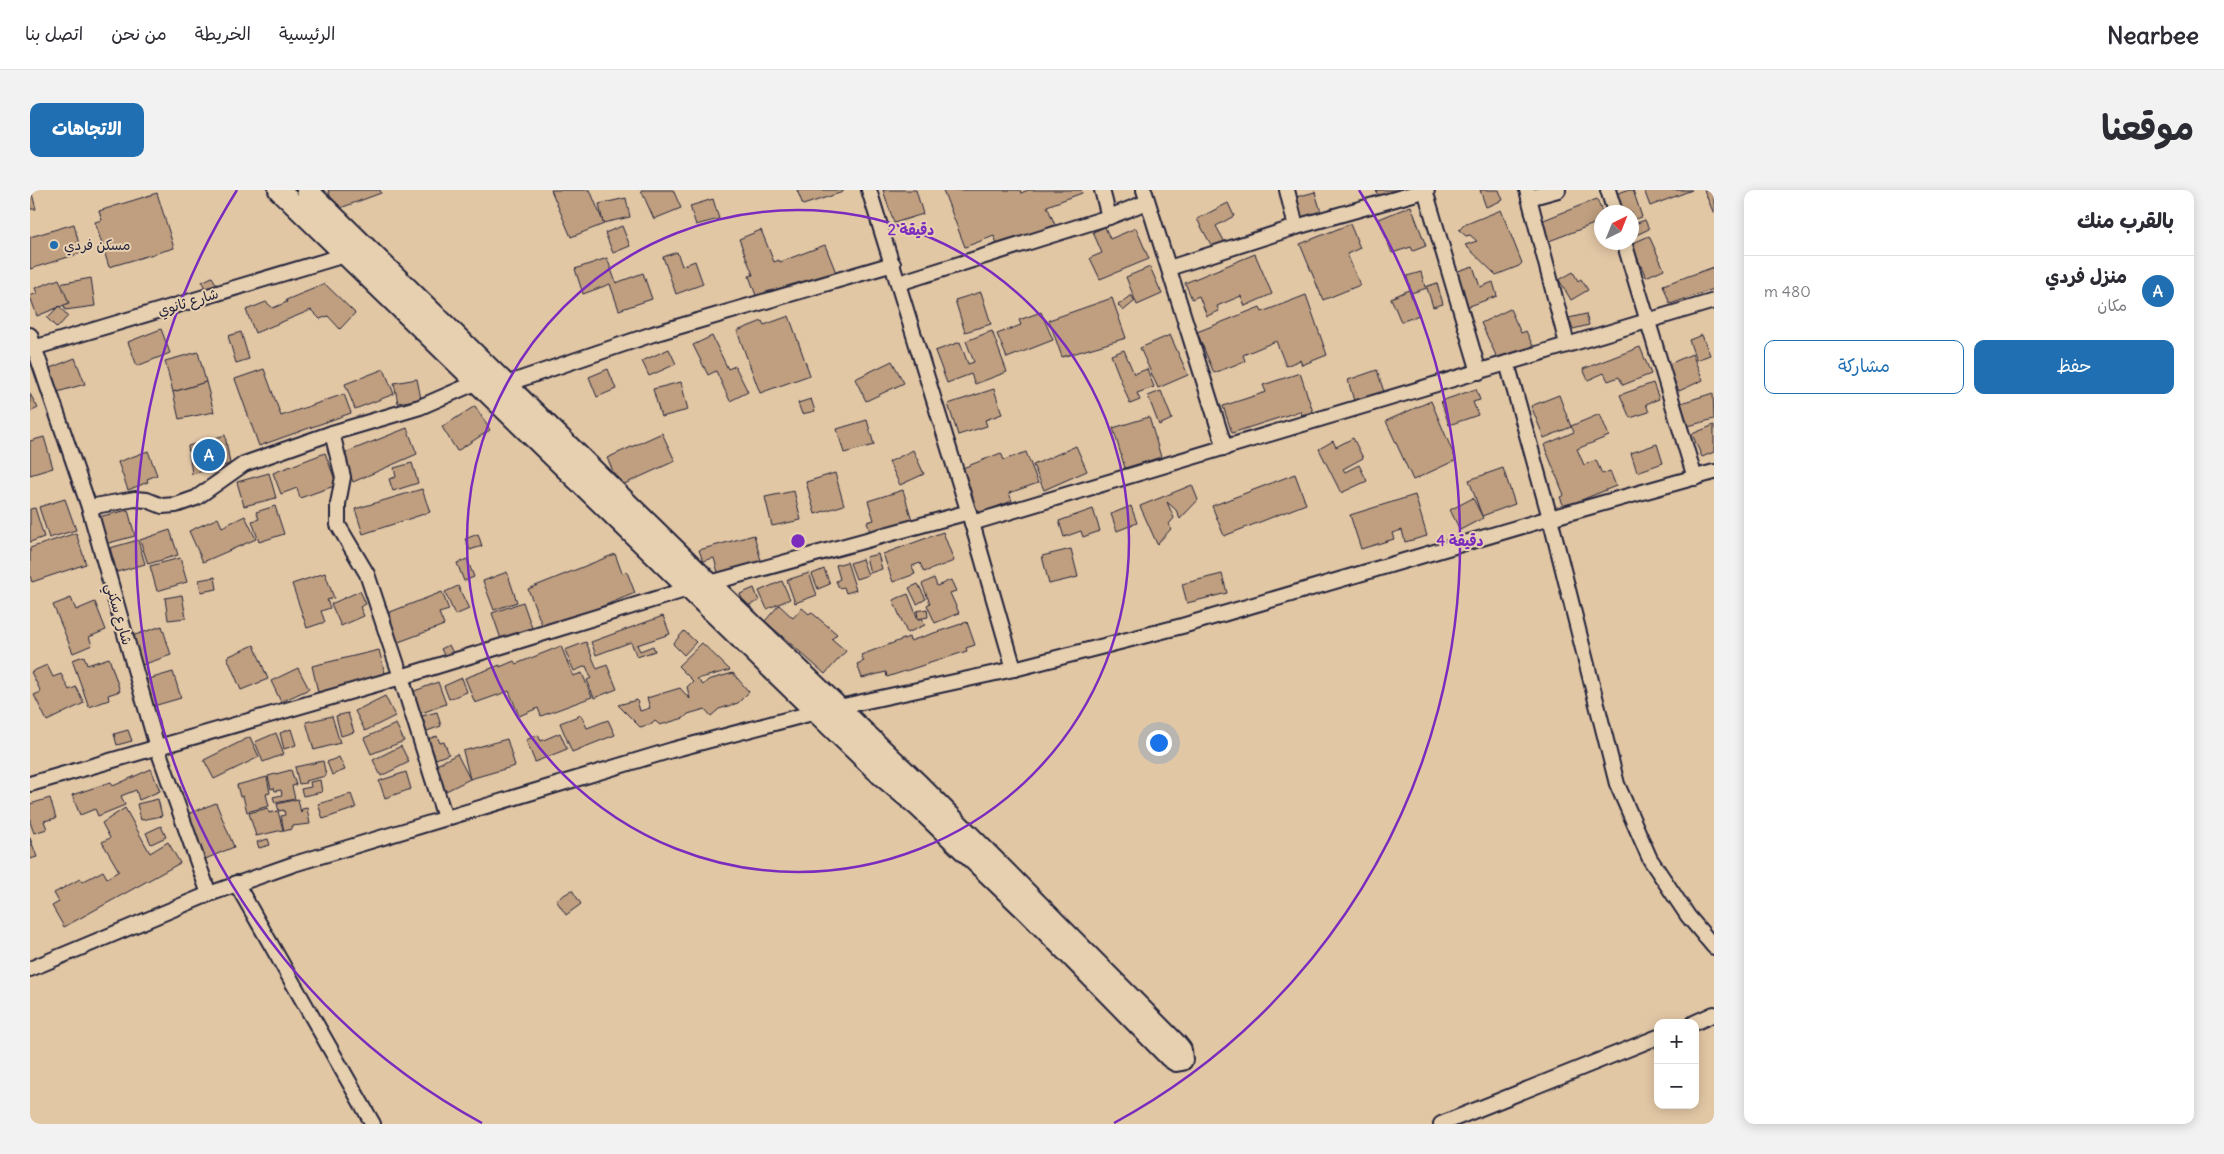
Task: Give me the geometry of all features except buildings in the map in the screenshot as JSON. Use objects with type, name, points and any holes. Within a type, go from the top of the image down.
[{"type":"street","points":[[279,190],[475,383],[880,774],[918,806],[1028,912],[1170,1057],[1176,1062],[1182,1060],[1181,1050],[1177,1045],[933,799],[307,190]]},
{"type":"street","points":[[869,190],[899,283],[1014,669]]},
{"type":"street","points":[[1102,190],[1108,217]]},
{"type":"street","points":[[1287,190],[1296,227]]},
{"type":"street","points":[[1169,268],[1296,227],[1425,190],[1479,372]]},
{"type":"street","points":[[1558,190],[1528,194],[1567,344]]},
{"type":"street","points":[[1608,190],[1613,205]]},
{"type":"street","points":[[899,283],[1108,217],[1146,196],[1225,448]]},
{"type":"street","points":[[1626,250],[1695,478]]},
{"type":"street","name":"شارع ثانوي","points":[[31,344],[345,255]]},
{"type":"street","points":[[506,384],[653,334],[893,264]]},
{"type":"street","points":[[30,784],[401,677],[688,588],[970,518],[1225,448],[1648,319],[1714,301]]},
{"type":"street","name":"شارع سكني","points":[[31,344],[89,507],[157,747],[209,894]]},
{"type":"street","points":[[1507,363],[1550,518],[1617,784],[1650,859],[1688,916],[1714,947]]},
{"type":"street","points":[[89,507],[136,499],[147,500],[162,506],[176,505],[196,498],[244,464],[332,433],[420,407],[475,383]]},
{"type":"street","points":[[332,433],[343,476],[337,509],[338,525],[367,574],[445,818]]},
{"type":"street","points":[[30,969],[236,883],[672,750],[816,712],[1014,669],[1182,626],[1714,472]]},
{"type":"street","points":[[236,883],[373,1124]]},
{"type":"street","points":[[1699,1021],[1714,1014]]},
{"type":"street","points":[[1441,1124],[1654,1039]]},
{"type":"place","name":"مسكن فردي","points":[[54,245]]},
{"type":"place","name":"منزل فردي","points":[[209,455]]}]
